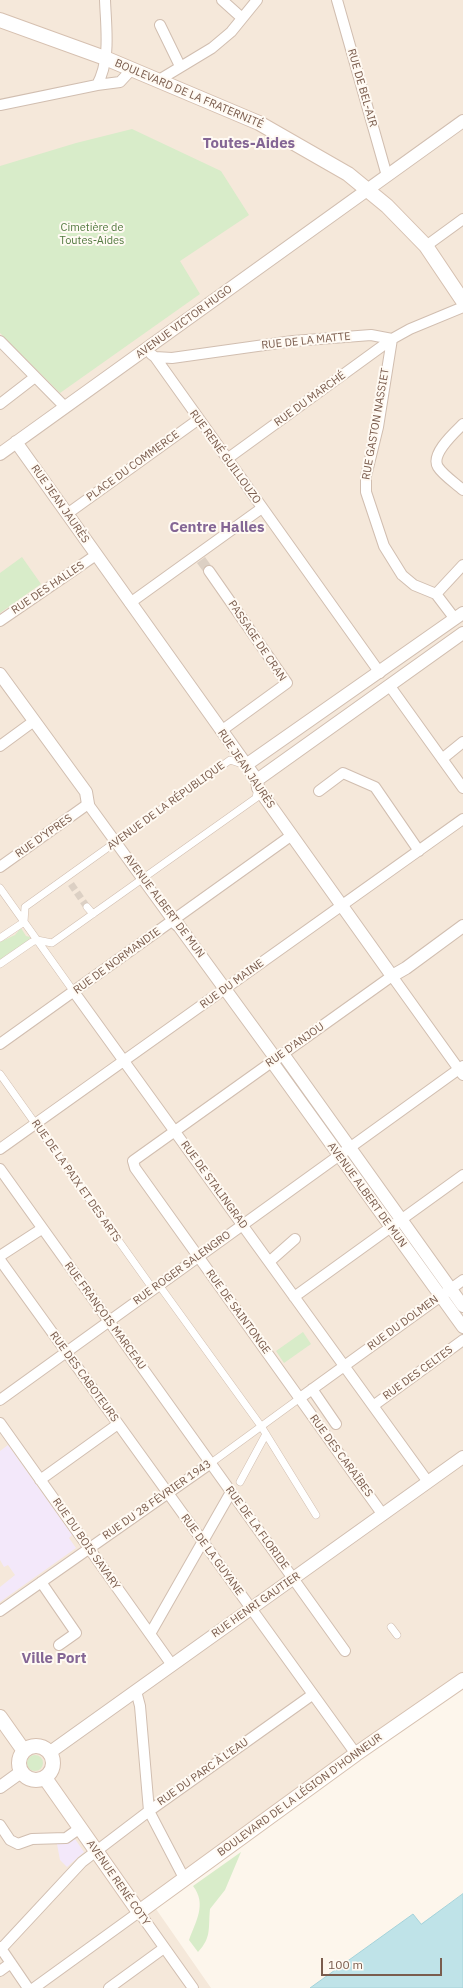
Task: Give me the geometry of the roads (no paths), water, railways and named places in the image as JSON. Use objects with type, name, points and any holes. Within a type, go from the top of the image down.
[{"type":"main road","name":"BOULEVARD DE LA FRATERNITÉ","points":[[0,20],[105,58],[259,123],[348,174],[387,206],[426,246],[463,301]]},
{"type":"main road","name":"BOULEVARD DE LA LÉGION D'HONNEUR","points":[[139,1912],[356,1754],[463,1680]]},
{"type":"main road","points":[[0,1717],[24,1751]]},
{"type":"main road","points":[[32,1746],[37,1746],[49,1753],[53,1763],[52,1769],[45,1778],[40,1780],[29,1779],[21,1772],[19,1760],[24,1751],[32,1746]]},
{"type":"main road","name":"AVENUE RENÉ COTY","points":[[45,1778],[139,1912]]},
{"type":"street","points":[[97,85],[104,72],[105,0]]},
{"type":"street","points":[[222,0],[242,18]]},
{"type":"street","points":[[159,80],[212,48],[232,32],[257,0]]},
{"type":"street","name":"RUE DE BEL-AIR","points":[[337,0],[387,176]]},
{"type":"street","points":[[160,25],[180,66]]},
{"type":"street","points":[[0,105],[97,85],[120,82],[132,69]]},
{"type":"street","name":"AVENUE VICTOR HUGO","points":[[0,454],[463,121]]},
{"type":"street","points":[[426,246],[463,219]]},
{"type":"street","points":[[392,339],[410,329],[463,307]]},
{"type":"street","name":"RUE DE LA MATTE","points":[[155,357],[172,358],[293,341],[371,335],[392,339]]},
{"type":"street","name":"RUE DU MARCHÉ","points":[[227,459],[392,339]]},
{"type":"street","name":"RUE GASTON NASSIET","points":[[392,339],[378,427],[366,476],[366,492],[384,546],[402,575],[414,586],[436,594]]},
{"type":"street","points":[[0,341],[65,407]]},
{"type":"street","points":[[146,348],[155,357]]},
{"type":"street","name":"RUE RENÉ GUILLOUZO","points":[[155,357],[380,673]]},
{"type":"street","points":[[0,404],[35,378]]},
{"type":"street","name":"PLACE DU COMMERCE","points":[[67,514],[198,419]]},
{"type":"street","points":[[463,424],[441,448],[437,454],[436,461],[437,466],[463,490]]},
{"type":"street","name":"RUE JEAN JAURÈS","points":[[16,442],[246,765],[292,835],[392,976],[462,1070]]},
{"type":"street","points":[[130,603],[199,557],[262,508]]},
{"type":"street","name":"RUE DES HALLES","points":[[0,621],[96,555]]},
{"type":"street","points":[[246,765],[380,673],[459,616],[436,594],[463,565]]},
{"type":"street","name":"PASSAGE DE CRAN","points":[[209,571],[287,683],[221,731]]},
{"type":"street","points":[[0,964],[32,942],[37,940],[52,943],[142,880],[256,798],[258,784],[388,685],[463,634]]},
{"type":"street","name":"AVENUE ALBERT DE MUN","points":[[0,674],[86,792],[88,804],[142,880],[173,921],[179,926],[277,1058],[349,1148],[463,1306]]},
{"type":"street","points":[[388,685],[463,788]]},
{"type":"street","points":[[0,746],[34,721]]},
{"type":"street","points":[[442,759],[463,742]]},
{"type":"street","name":"AVENUE DE LA RÉPUBLIQUE","points":[[24,922],[26,907],[230,760],[246,765]]},
{"type":"street","points":[[319,791],[343,773],[375,788],[419,851]]},
{"type":"street","name":"RUE D'YPRES","points":[[0,867],[88,804]]},
{"type":"street","name":"RUE DU MAINE","points":[[0,1150],[463,819]]},
{"type":"street","name":"RUE DE NORMANDIE","points":[[0,1044],[292,835]]},
{"type":"street","points":[[66,877],[71,884]]},
{"type":"street","name":"RUE DE STALINGRAD","points":[[0,888],[428,1482]]},
{"type":"street","points":[[87,907],[93,914]]},
{"type":"street","points":[[0,938],[24,922]]},
{"type":"street","name":"RUE D'ANJOU","points":[[135,1168],[133,1161],[176,1134],[277,1058],[392,976],[406,968],[463,926]]},
{"type":"street","name":"AVENUE ALBERT DE MUN","points":[[277,1058],[339,1155],[463,1327]]},
{"type":"street","name":"RUE ROGER SALENGRO","points":[[0,1400],[339,1155],[462,1070]]},
{"type":"street","name":"RUE DE LA PAIX ET DES ARTS","points":[[0,1074],[35,1124],[261,1426],[316,1515]]},
{"type":"street","name":"RUE DE SAINTONGE","points":[[135,1168],[298,1400]]},
{"type":"street","name":"RUE FRANÇOIS MARCEAU","points":[[0,1169],[213,1461]]},
{"type":"street","points":[[294,1297],[463,1175]]},
{"type":"street","points":[[1,1260],[40,1230],[44,1229]]},
{"type":"street","points":[[269,1262],[295,1239]]},
{"type":"street","name":"RUE DES CABOTEURS","points":[[1,1260],[167,1493]]},
{"type":"street","name":"RUE DU DOLMEN","points":[[298,1400],[463,1280]]},
{"type":"street","name":"RUE DES CELTES","points":[[373,1406],[463,1340]]},
{"type":"street","points":[[312,1389],[336,1424]]},
{"type":"street","points":[[213,1461],[298,1400]]},
{"type":"street","name":"RUE DES CARAÏBES","points":[[298,1400],[383,1515]]},
{"type":"street","name":"RUE DU BOIS SAVARY","points":[[0,1423],[172,1665]]},
{"type":"street","points":[[40,1480],[118,1424]]},
{"type":"street","points":[[240,1482],[266,1434]]},
{"type":"street","name":"RUE HENRI GAUTIER","points":[[49,1753],[293,1578],[341,1547],[463,1457]]},
{"type":"street","name":"RUE DE LA FLORIDE","points":[[213,1461],[231,1492],[345,1652]]},
{"type":"street","name":"RUE DU 28 FÉVRIER 1943","points":[[0,1610],[213,1461]]},
{"type":"street","points":[[150,1634],[231,1492]]},
{"type":"street","name":"RUE DE LA GUYANE","points":[[167,1493],[356,1754]]},
{"type":"street","points":[[41,1582],[76,1633],[59,1645]]},
{"type":"street","points":[[390,1627],[397,1636]]},
{"type":"street","points":[[136,1691],[140,1706],[149,1811],[184,1878]]},
{"type":"street","name":"RUE DU PARC À L'EAU","points":[[1,1948],[82,1862],[149,1811],[312,1695]]},
{"type":"street","points":[[0,1787],[21,1772]]},
{"type":"street","points":[[0,1825],[10,1840],[18,1844],[32,1839],[66,1838],[80,1828]]},
{"type":"street","points":[[34,1988],[139,1912]]},
{"type":"street","name":"AVENUE RENÉ COTY","points":[[139,1912],[193,1988]]},
{"type":"street","points":[[1,1948],[28,1988]]},
{"type":"street","points":[[109,1988],[164,1948]]},
{"type":"street","points":[[0,1970],[11,1963]]},
{"type":"water","points":[[463,1894],[463,1988],[310,1988],[413,1914],[421,1924]]},
{"type":"tunnel","points":[[201,560],[209,571]]},
{"type":"tunnel","points":[[71,884],[87,907]]},
{"type":"district","name":"Toutes-Aides","points":[[249,144]]},
{"type":"district","name":"Centre Halles","points":[[217,528]]},
{"type":"district","name":"Ville Port","points":[[54,1659]]},
{"type":"park label","name":"Cimetière de Toutes-Aides","points":[[92,234]]}]
